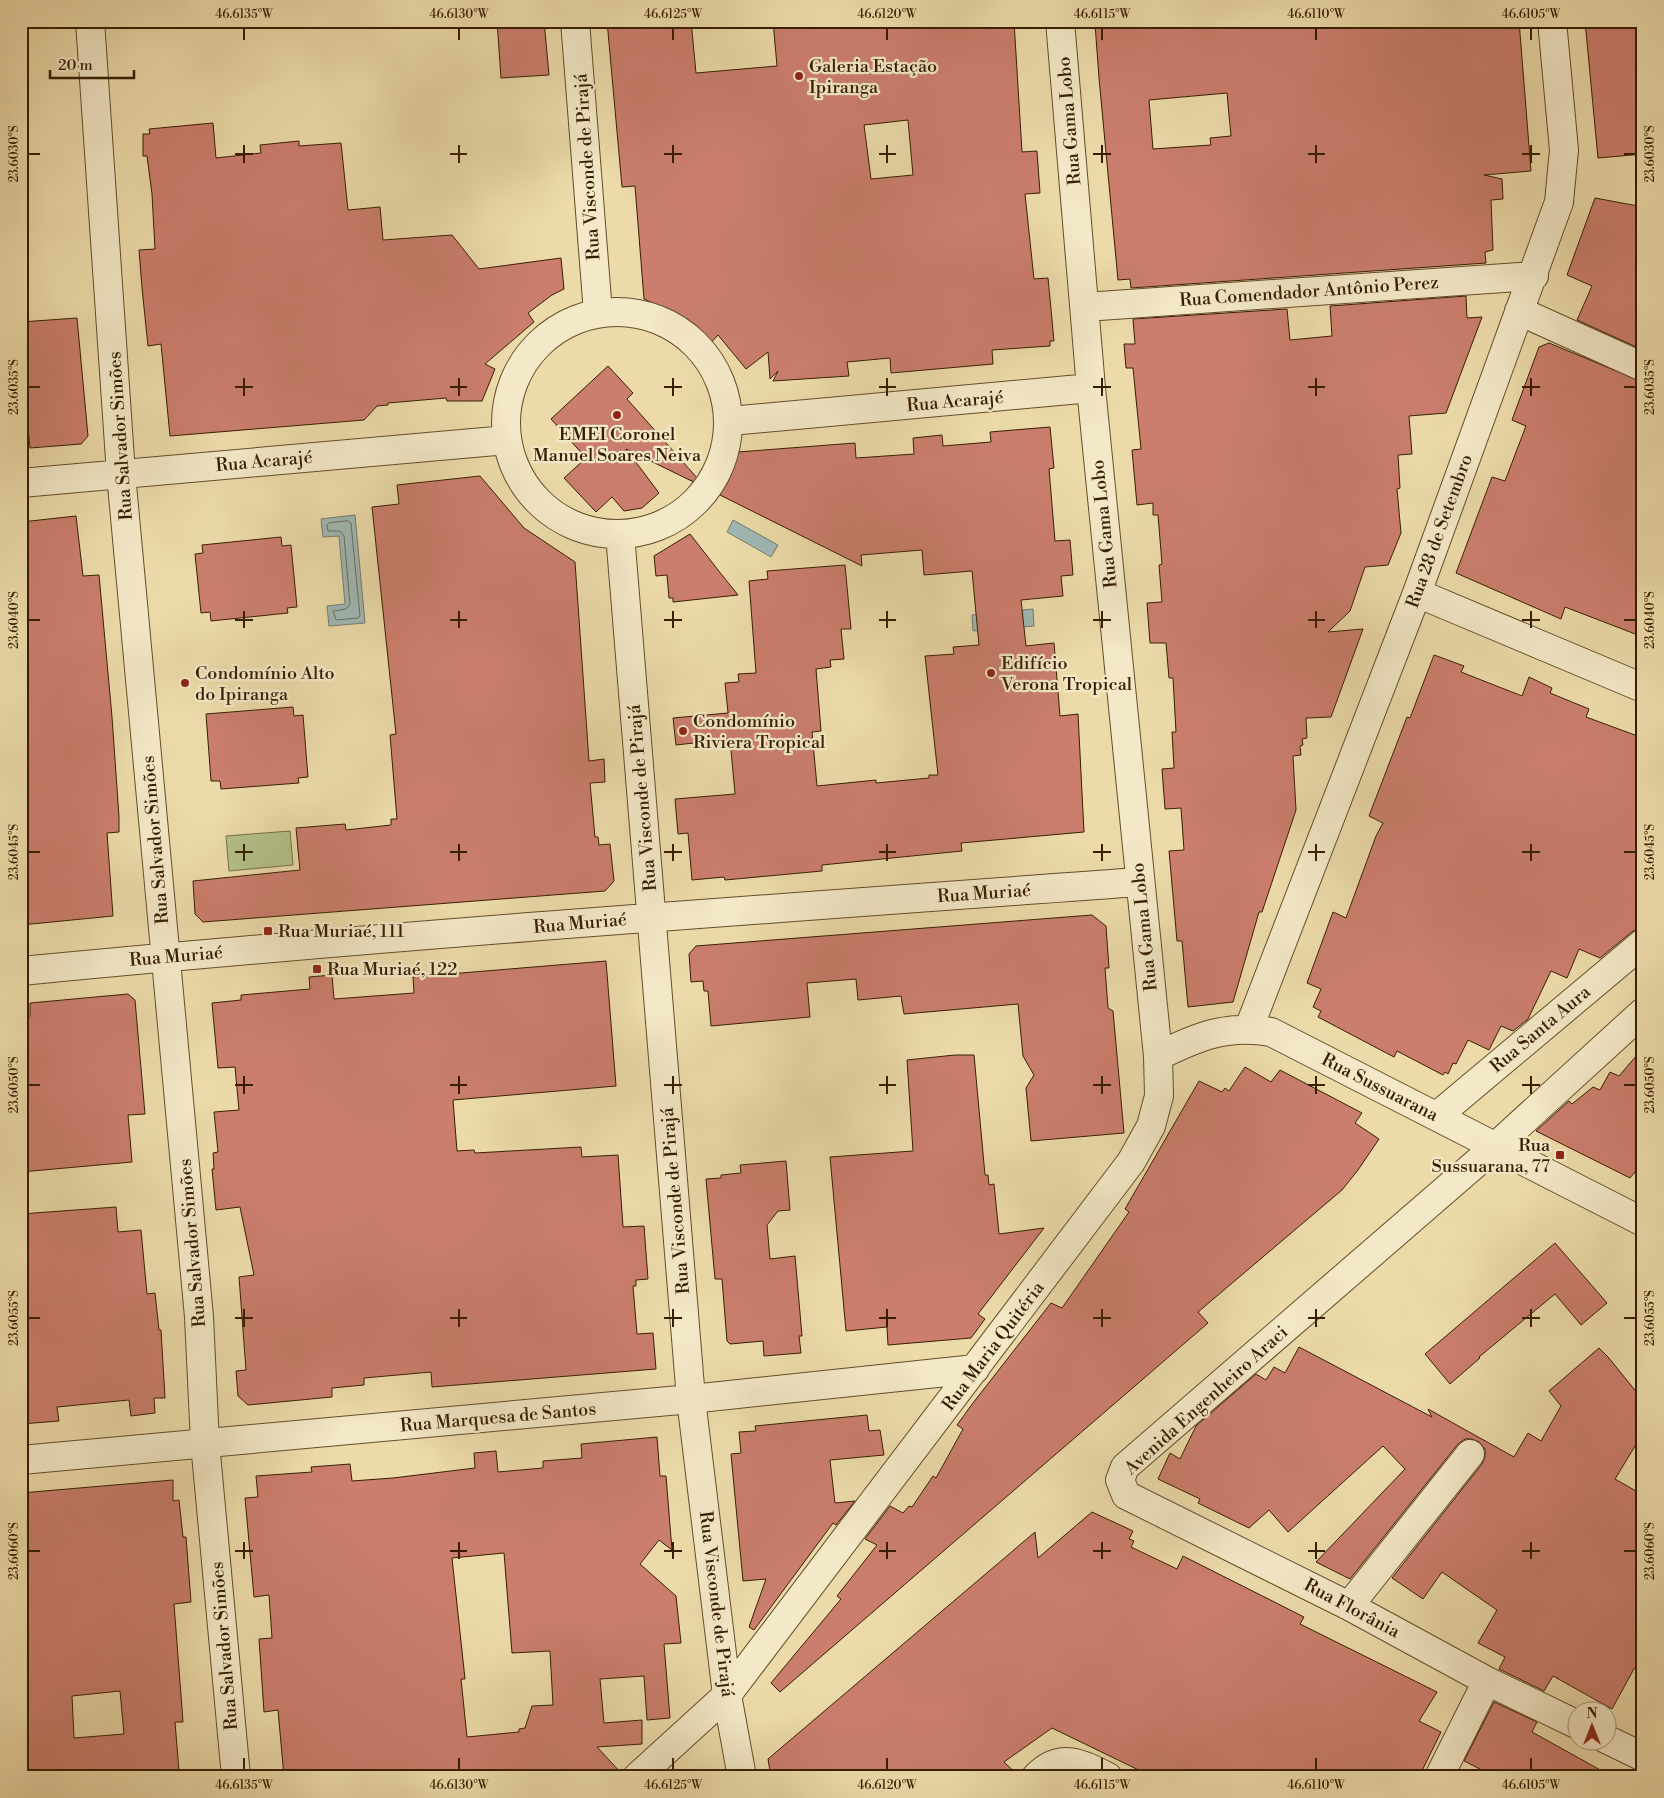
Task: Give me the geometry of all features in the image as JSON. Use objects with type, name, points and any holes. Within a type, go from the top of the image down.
[{"type":"street","name":"Rua Salvador Simões","points":[[90,21],[121,474],[199,1317],[205,1443],[236,1777]]},
{"type":"street","name":"Rua Visconde de Pirajá","points":[[576,21],[598,313]]},
{"type":"street","name":"Rua Gama Lobo","points":[[1060,21],[1091,388],[1139,882],[1158,1056]]},
{"type":"street","name":"Rua 28 de Setembro","points":[[1249,1028],[1417,593],[1519,311],[1534,276],[1559,202],[1564,150],[1552,21]]},
{"type":"street","name":"Rua Comendador Antônio Perez","points":[[1085,307],[1534,276]]},
{"type":"street","points":[[1519,311],[1643,367]]},
{"type":"street","points":[[598,313],[636,313],[673,326],[703,350],[722,383],[730,421],[724,455],[709,487],[685,512],[654,528],[620,534],[588,530],[558,518],[534,497],[525,484],[516,470],[507,440],[507,405],[517,372],[538,345],[565,324],[598,313]]},
{"type":"street","name":"Rua Acarajé","points":[[730,421],[1091,388]]},
{"type":"street","name":"Rua Acarajé","points":[[21,483],[507,440]]},
{"type":"street","name":"Rua Visconde de Pirajá","points":[[620,534],[691,1399],[728,1695],[742,1777]]},
{"type":"street","points":[[1417,593],[1643,688]]},
{"type":"street","name":"Rua Muriaé","points":[[21,971],[165,957],[652,917],[1139,882]]},
{"type":"street","name":"Rua Santa Aura","points":[[1438,1116],[1643,943]]},
{"type":"street","name":"Avenida Engenheiro Araci","points":[[1126,1495],[1120,1480],[1125,1467],[1496,1146],[1643,1012]]},
{"type":"street","points":[[1158,1056],[1197,1037],[1249,1028]]},
{"type":"street","name":"Rua Sussuarana","points":[[1249,1028],[1271,1032],[1643,1222]]},
{"type":"street","name":"Rua Maria Quitéria","points":[[728,1695],[1131,1162],[1151,1126],[1159,1096],[1158,1056]]},
{"type":"street","name":"Rua Marquesa de Santos","points":[[21,1460],[691,1399],[975,1369]]},
{"type":"street","points":[[1350,1606],[1470,1454]]},
{"type":"street","name":"Rua Florânia","points":[[1126,1495],[1350,1606],[1487,1681],[1566,1719]]},
{"type":"street","points":[[1440,1777],[1487,1681]]},
{"type":"street","points":[[637,1777],[728,1695]]},
{"type":"street","points":[[1616,1743],[1641,1753]]},
{"type":"street","points":[[1036,1777],[1052,1763],[1061,1761],[1092,1769],[1108,1777]]},
{"type":"green space","points":[[290,831],[293,865],[229,871],[226,836]]},
{"type":"water","points":[[355,515],[365,623],[329,626],[327,606],[345,604],[339,536],[323,537],[321,519]]},
{"type":"water","points":[[733,520],[778,545],[771,557],[727,532]]},
{"type":"water","points":[[1033,609],[1034,626],[973,631],[972,615]]},
{"type":"building","points":[[497,21],[544,21],[549,75],[501,78]]},
{"type":"building","points":[[607,21],[691,21],[696,73],[777,66],[773,21],[1014,21],[1022,152],[1037,151],[1040,193],[1025,194],[1034,279],[1048,278],[1054,341],[1050,341],[1050,346],[992,350],[993,364],[891,373],[890,358],[847,362],[849,376],[773,381],[778,371],[770,379],[768,352],[746,369],[718,335],[708,346],[673,319],[677,314],[644,299],[635,186],[622,187]],"holes":[[[908,120],[913,175],[871,179],[864,125]]]},
{"type":"building","points":[[1107,21],[1519,21],[1531,171],[1484,175],[1502,179],[1503,199],[1491,200],[1493,250],[1485,252],[1486,263],[1131,288],[1130,279],[1118,280],[1099,78],[1095,24],[1108,23]],"holes":[[[1227,93],[1231,136],[1210,138],[1211,145],[1153,149],[1149,100]]]},
{"type":"building","points":[[1585,21],[1643,21],[1643,154],[1598,158]]},
{"type":"building","points":[[213,123],[216,158],[261,153],[260,145],[299,141],[299,146],[341,143],[348,210],[380,207],[383,240],[452,235],[479,269],[561,258],[564,289],[552,295],[528,313],[534,322],[485,364],[495,369],[482,401],[447,401],[446,398],[388,403],[388,405],[377,406],[364,420],[170,436],[161,344],[148,346],[142,288],[139,250],[155,249],[152,194],[147,156],[143,156],[143,134],[150,134],[149,129]]},
{"type":"building","points":[[1595,198],[1643,207],[1643,350],[1577,320],[1592,286],[1567,275]]},
{"type":"building","points":[[1466,296],[1467,318],[1482,317],[1446,413],[1409,416],[1412,454],[1398,455],[1400,488],[1397,489],[1401,533],[1388,565],[1365,567],[1350,611],[1328,632],[1363,629],[1331,717],[1306,718],[1307,738],[1302,739],[1303,745],[1300,746],[1301,755],[1293,756],[1296,810],[1262,912],[1259,912],[1233,1002],[1188,1007],[1182,941],[1177,941],[1169,851],[1184,850],[1181,808],[1165,809],[1162,769],[1174,768],[1172,732],[1176,732],[1173,678],[1169,678],[1166,643],[1150,643],[1147,603],[1162,602],[1159,565],[1162,564],[1158,515],[1153,515],[1153,503],[1137,505],[1132,450],[1141,449],[1133,368],[1126,368],[1124,344],[1135,344],[1133,319],[1287,309],[1290,340],[1332,336],[1330,306]]},
{"type":"building","points":[[77,318],[88,436],[81,444],[30,448],[28,428],[21,429],[21,322]]},
{"type":"building","points":[[1549,343],[1643,382],[1643,637],[1565,607],[1561,619],[1456,573],[1492,477],[1505,481],[1526,426],[1512,420],[1539,347]]},
{"type":"building","points":[[608,366],[633,393],[627,399],[706,488],[626,449],[659,493],[642,508],[624,511],[612,497],[596,512],[564,478],[586,458],[551,419]]},
{"type":"building","points":[[1050,427],[1054,468],[1049,469],[1055,541],[1070,540],[1073,575],[1061,576],[1063,596],[1021,600],[1026,646],[1054,643],[1060,716],[1078,714],[1084,832],[961,843],[962,851],[822,865],[822,871],[725,880],[724,877],[692,880],[688,833],[678,834],[675,799],[735,794],[730,739],[676,745],[673,718],[728,713],[725,683],[739,682],[738,674],[756,673],[749,581],[768,579],[767,571],[845,565],[851,629],[841,629],[844,659],[830,660],[831,667],[816,669],[821,731],[812,732],[817,786],[876,780],[876,783],[929,778],[929,775],[938,775],[925,656],[954,654],[953,647],[979,645],[972,571],[924,575],[922,550],[861,555],[862,566],[720,495],[720,486],[738,452],[855,443],[856,458],[914,454],[913,438],[942,435],[943,446],[991,442],[990,432]]},
{"type":"building","points":[[480,476],[524,528],[575,562],[589,761],[604,759],[605,782],[590,783],[595,837],[598,837],[599,845],[610,844],[614,881],[605,891],[203,922],[195,914],[193,881],[300,870],[296,828],[345,824],[346,830],[391,825],[391,819],[397,819],[390,735],[396,734],[372,507],[399,504],[397,485]]},
{"type":"building","points":[[76,516],[83,576],[99,575],[119,817],[119,832],[107,833],[113,916],[21,925],[21,522]]},
{"type":"building","points":[[690,534],[738,595],[673,602],[673,598],[669,598],[667,575],[656,576],[654,556]]},
{"type":"building","points":[[281,537],[282,546],[291,545],[297,607],[287,608],[288,613],[211,621],[210,612],[201,613],[195,554],[203,553],[202,545]]},
{"type":"building","points":[[1434,655],[1464,666],[1461,672],[1522,696],[1529,677],[1552,688],[1550,693],[1589,709],[1586,717],[1643,738],[1643,928],[1633,931],[1600,958],[1579,949],[1567,978],[1551,971],[1528,1019],[1513,1031],[1501,1026],[1489,1050],[1468,1040],[1456,1064],[1453,1063],[1448,1074],[1445,1072],[1443,1075],[1397,1051],[1394,1057],[1318,1017],[1321,1011],[1313,1007],[1321,989],[1307,983],[1333,912],[1346,918],[1376,836],[1383,823],[1369,816],[1407,717],[1410,718]]},
{"type":"building","points":[[293,707],[294,716],[303,715],[308,777],[298,778],[299,783],[221,789],[220,781],[211,781],[206,714]]},
{"type":"building","points":[[1092,915],[1106,926],[1109,968],[1105,968],[1108,1008],[1113,1011],[1124,1133],[1031,1141],[1026,1088],[1034,1075],[1023,1056],[1018,1004],[904,1014],[901,996],[858,1000],[856,979],[807,983],[810,1017],[711,1026],[708,991],[704,991],[703,981],[691,982],[689,954],[696,946]]},
{"type":"building","points":[[606,961],[616,1086],[453,1100],[457,1151],[474,1150],[475,1153],[581,1147],[582,1157],[618,1155],[623,1227],[644,1226],[648,1279],[636,1280],[636,1286],[633,1286],[637,1334],[653,1333],[656,1369],[432,1387],[431,1372],[364,1378],[364,1385],[332,1388],[332,1397],[248,1405],[238,1396],[236,1371],[246,1370],[239,1277],[254,1275],[240,1207],[216,1210],[212,1169],[214,1169],[213,1153],[218,1152],[214,1112],[239,1110],[235,1067],[218,1068],[212,1003],[241,1000],[241,995],[310,989],[309,977],[332,975],[334,999],[414,993],[413,977]]},
{"type":"building","points":[[128,994],[135,1000],[145,1114],[128,1115],[132,1162],[21,1172],[21,1017],[30,1016],[30,1003]]},
{"type":"building","points":[[1643,1048],[1643,1162],[1630,1178],[1536,1131],[1569,1101],[1572,1104],[1593,1087],[1600,1090],[1610,1072],[1619,1076]]},
{"type":"building","points":[[974,1055],[985,1175],[988,1175],[989,1185],[994,1184],[999,1234],[1044,1228],[978,1314],[985,1319],[971,1338],[888,1345],[887,1327],[846,1331],[830,1157],[913,1151],[907,1060]]},
{"type":"building","points":[[1245,1067],[1271,1082],[1280,1070],[1362,1113],[1355,1123],[1379,1139],[1358,1170],[1342,1190],[1198,1312],[1208,1323],[780,1692],[771,1683],[841,1599],[837,1596],[877,1545],[865,1539],[890,1506],[903,1513],[909,1506],[912,1507],[933,1476],[936,1478],[963,1429],[957,1425],[973,1403],[1051,1303],[1062,1308],[1129,1212],[1125,1209],[1199,1081],[1222,1092],[1225,1088],[1229,1091]]},
{"type":"building","points":[[786,1161],[790,1210],[778,1211],[767,1225],[770,1259],[795,1256],[802,1336],[799,1336],[801,1353],[764,1356],[763,1341],[730,1344],[727,1341],[722,1279],[715,1279],[706,1179],[721,1178],[721,1175],[741,1173],[740,1165]]},
{"type":"building","points":[[116,1207],[118,1232],[141,1230],[147,1294],[155,1293],[159,1330],[161,1330],[165,1398],[154,1398],[155,1413],[131,1416],[129,1400],[57,1407],[59,1421],[21,1424],[21,1214]]},
{"type":"building","points":[[1555,1243],[1607,1303],[1581,1325],[1555,1294],[1479,1357],[1450,1384],[1425,1354]]},
{"type":"building","points":[[1299,1347],[1432,1417],[1428,1409],[1514,1457],[1528,1433],[1541,1441],[1561,1406],[1549,1391],[1599,1348],[1643,1400],[1643,1433],[1615,1479],[1643,1495],[1643,1671],[1635,1667],[1616,1702],[1616,1700],[1596,1700],[1553,1676],[1544,1691],[1499,1669],[1505,1657],[1478,1643],[1497,1610],[1442,1572],[1423,1599],[1392,1578],[1482,1464],[1485,1457],[1485,1449],[1479,1442],[1465,1439],[1458,1444],[1350,1579],[1316,1562],[1405,1469],[1383,1446],[1288,1532],[1269,1510],[1249,1528],[1198,1503],[1200,1499],[1158,1479],[1170,1453],[1180,1459],[1196,1426],[1256,1374],[1266,1380],[1274,1367],[1285,1373]]},
{"type":"building","points":[[867,1415],[869,1431],[880,1430],[884,1455],[830,1460],[835,1503],[855,1501],[836,1525],[833,1523],[754,1630],[749,1627],[766,1579],[743,1581],[731,1454],[741,1453],[739,1432],[756,1431],[755,1426]]},
{"type":"building","points":[[657,1437],[660,1476],[666,1476],[672,1550],[659,1540],[640,1564],[676,1596],[681,1643],[664,1644],[670,1718],[647,1720],[644,1676],[600,1679],[604,1723],[642,1720],[642,1744],[597,1747],[622,1774],[622,1777],[409,1777],[408,1771],[358,1777],[284,1777],[278,1710],[264,1712],[259,1639],[272,1638],[269,1595],[254,1597],[245,1498],[258,1497],[256,1476],[312,1472],[311,1467],[350,1464],[352,1481],[393,1478],[475,1468],[474,1453],[496,1451],[498,1472],[543,1468],[543,1461],[582,1458],[581,1444]],"holes":[[[504,1553],[512,1653],[550,1651],[553,1705],[532,1706],[525,1728],[519,1729],[519,1732],[467,1737],[461,1679],[465,1679],[452,1558]]]},
{"type":"building","points":[[173,1480],[173,1501],[179,1500],[183,1537],[186,1537],[191,1602],[174,1604],[183,1722],[175,1722],[179,1771],[98,1777],[21,1777],[21,1493]],"holes":[[[120,1691],[124,1734],[74,1738],[72,1696]]]},
{"type":"building","points":[[1092,1512],[1133,1531],[1129,1539],[1134,1541],[1131,1547],[1177,1569],[1183,1556],[1304,1617],[1300,1624],[1437,1692],[1419,1721],[1441,1732],[1419,1777],[1153,1777],[1052,1728],[1004,1762],[1020,1777],[771,1777],[768,1759],[1035,1532],[1038,1558]]},
{"type":"building","points":[[1494,1702],[1537,1722],[1532,1732],[1613,1777],[1476,1777],[1480,1769],[1464,1761]]},
{"type":"place","name":"Galeria Estação Ipiranga","points":[[799,76]]},
{"type":"place","name":"EMEI Coronel Manuel Soares Neiva","points":[[617,415]]},
{"type":"place","name":"Edifício Verona Tropical","points":[[991,673]]},
{"type":"place","name":"Condomínio Alto do Ipiranga","points":[[185,683]]},
{"type":"place","name":"Condomínio Riviera Tropical","points":[[683,731]]},
{"type":"place","name":"Rua Muriaé, 111","points":[[268,931]]},
{"type":"place","name":"Rua Muriaé, 122","points":[[317,969]]},
{"type":"place","name":"Rua Sussuarana, 77","points":[[1560,1155]]}]
